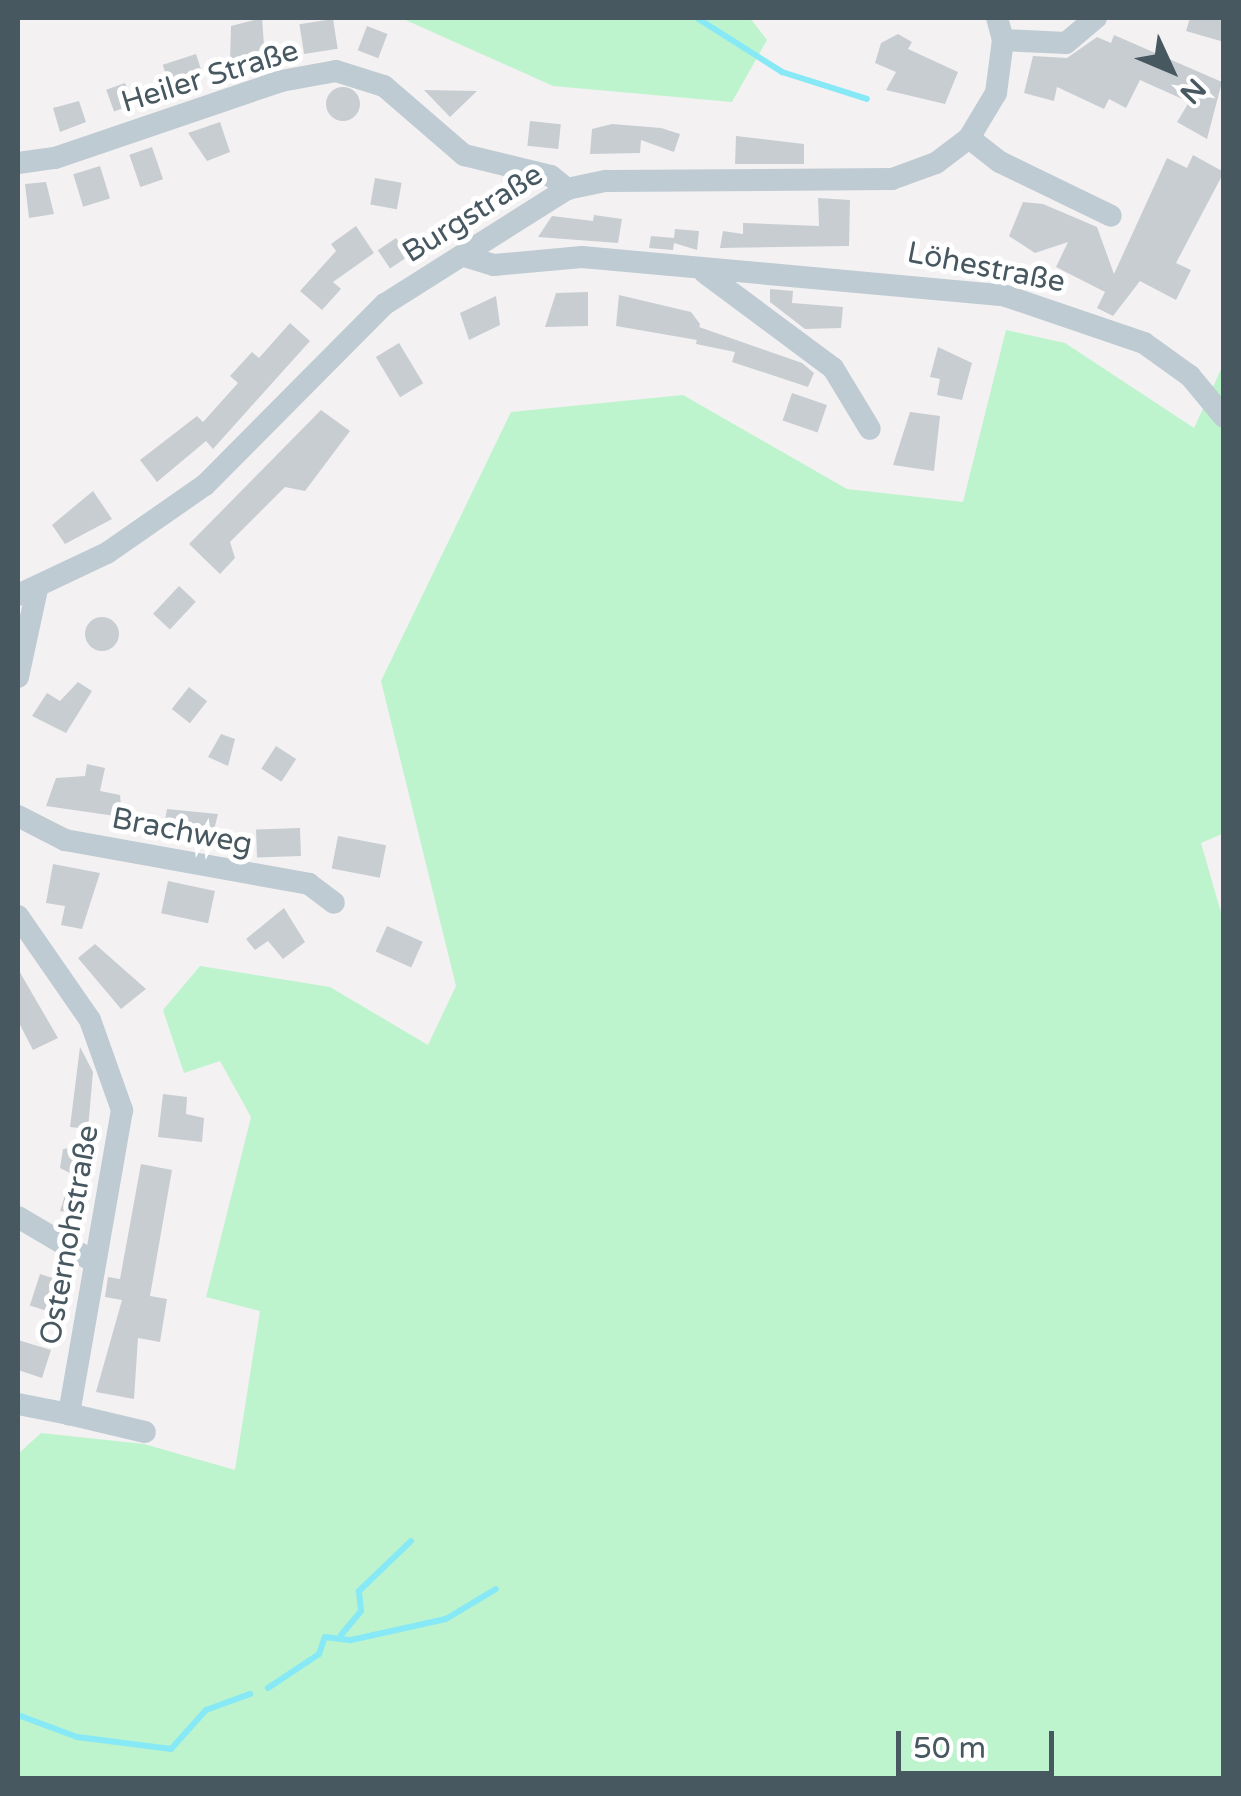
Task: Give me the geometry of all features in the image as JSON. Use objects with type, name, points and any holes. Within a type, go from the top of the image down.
[{"type":"street","points":[[1000,29],[1066,42],[1096,18]]},
{"type":"street","name":"Burgstraße","points":[[18,677],[33,630],[27,592],[107,553],[205,485],[385,304],[567,190],[606,181],[892,180],[936,164],[969,138],[996,93],[1000,29]]},
{"type":"street","name":"Heiler Straße","points":[[18,163],[54,158],[282,81],[336,71],[384,86],[464,155],[551,176],[567,190]]},
{"type":"street","points":[[969,138],[1000,162],[1111,216]]},
{"type":"street","name":"Löhestraße","points":[[464,256],[494,265],[582,257],[1003,295],[1144,342],[1190,376],[1224,417]]},
{"type":"street","points":[[702,270],[833,368],[870,429]]},
{"type":"street","name":"Brachweg","points":[[18,816],[65,840],[309,884],[334,904]]},
{"type":"street","name":"Osternohstraße","points":[[18,916],[90,1020],[119,1096],[69,1414]]},
{"type":"street","points":[[18,1217],[94,1262]]},
{"type":"street","points":[[18,1404],[145,1432]]},
{"type":"green space","points":[[401,18],[750,18],[767,40],[732,102],[553,86]]},
{"type":"green space","points":[[1006,330],[1065,343],[1194,428],[1223,365],[1224,833],[1201,843],[1224,923],[1223,1778],[18,1778],[18,1454],[41,1433],[144,1444],[235,1470],[260,1311],[206,1297],[251,1117],[220,1061],[184,1073],[163,1010],[200,966],[330,987],[428,1045],[456,986],[381,681],[511,412],[683,395],[847,489],[963,502]]},
{"type":"building","points":[[262,18],[265,59],[230,62],[231,26]]},
{"type":"building","points":[[1190,18],[1224,18],[1224,42],[1186,31]]},
{"type":"building","points":[[333,19],[338,49],[304,54],[299,24]]},
{"type":"building","points":[[367,26],[388,34],[378,58],[358,50]]},
{"type":"building","points":[[898,34],[912,42],[908,49],[958,72],[945,104],[886,90],[896,72],[875,63],[881,43]]},
{"type":"building","points":[[1114,35],[1222,82],[1207,139],[1177,122],[1189,102],[1140,80],[1126,108],[1109,99],[1104,109],[1057,87],[1054,101],[1024,93],[1033,56],[1067,58],[1097,37],[1111,43]]},
{"type":"building","points":[[196,54],[204,79],[171,90],[163,65]]},
{"type":"building","points":[[125,83],[133,105],[114,111],[106,90]]},
{"type":"building","points":[[343,87],[355,92],[360,104],[355,116],[343,121],[331,116],[326,104],[331,92]]},
{"type":"building","points":[[424,90],[477,91],[450,117]]},
{"type":"building","points":[[79,101],[86,122],[60,132],[53,108]]},
{"type":"building","points":[[530,121],[561,124],[558,149],[527,146]]},
{"type":"building","points":[[220,122],[230,152],[207,161],[188,133]]},
{"type":"building","points":[[612,124],[661,128],[680,134],[674,152],[641,140],[640,153],[590,154],[592,129]]},
{"type":"building","points":[[736,136],[804,144],[804,164],[735,164]]},
{"type":"building","points":[[152,147],[163,179],[140,187],[129,155]]},
{"type":"building","points":[[1193,155],[1224,172],[1176,263],[1191,270],[1176,300],[1140,281],[1113,316],[1097,308],[1105,292],[1056,267],[1068,242],[1035,253],[1009,236],[1023,202],[1043,204],[1097,227],[1114,274],[1167,158],[1187,168]]},
{"type":"building","points":[[100,166],[110,199],[83,207],[73,174]]},
{"type":"building","points":[[375,178],[402,183],[397,209],[370,205]]},
{"type":"building","points":[[46,182],[54,214],[29,218],[25,184]]},
{"type":"building","points":[[818,198],[850,200],[849,246],[720,248],[723,231],[743,234],[743,223],[819,226]]},
{"type":"building","points":[[594,215],[622,219],[618,243],[538,237],[552,216],[593,221]]},
{"type":"building","points":[[356,226],[374,253],[333,282],[341,289],[322,310],[300,291],[336,251],[331,244]]},
{"type":"building","points":[[675,229],[699,231],[697,250],[674,243],[673,250],[649,248],[651,236],[674,238]]},
{"type":"building","points":[[396,238],[408,256],[390,269],[378,250]]},
{"type":"building","points":[[770,289],[793,291],[792,303],[843,307],[841,328],[805,329],[770,302]]},
{"type":"building","points":[[588,292],[588,326],[545,327],[556,293]]},
{"type":"building","points":[[619,295],[691,312],[700,324],[697,340],[616,326]]},
{"type":"building","points":[[496,296],[500,325],[469,340],[460,313]]},
{"type":"building","points":[[290,323],[310,341],[213,449],[206,441],[157,482],[140,460],[197,416],[203,422],[238,383],[230,376],[252,352],[259,358]]},
{"type":"building","points":[[699,327],[802,363],[814,373],[808,387],[732,362],[735,352],[696,344]]},
{"type":"building","points":[[399,343],[423,383],[400,397],[376,357]]},
{"type":"building","points":[[938,347],[972,363],[962,400],[937,395],[940,379],[930,377]]},
{"type":"building","points":[[792,393],[827,405],[818,432],[783,420]]},
{"type":"building","points":[[321,410],[350,431],[305,491],[285,487],[230,542],[235,558],[220,574],[189,544]]},
{"type":"building","points":[[910,412],[940,416],[934,471],[893,465]]},
{"type":"building","points":[[93,491],[112,519],[65,544],[52,525]]},
{"type":"building","points":[[179,586],[196,602],[170,629],[153,614]]},
{"type":"building","points":[[102,617],[114,622],[119,634],[114,646],[102,651],[90,646],[85,634],[90,622]]},
{"type":"building","points":[[78,682],[92,691],[66,733],[32,716],[47,693],[60,701]]},
{"type":"building","points":[[189,687],[207,701],[190,723],[172,709]]},
{"type":"building","points":[[221,734],[235,739],[228,766],[208,757]]},
{"type":"building","points":[[276,746],[296,759],[281,782],[261,769]]},
{"type":"building","points":[[87,764],[105,768],[100,791],[120,795],[122,817],[46,806],[56,778],[85,776]]},
{"type":"building","points":[[167,809],[218,814],[213,834],[201,831],[198,846],[162,837]]},
{"type":"building","points":[[300,828],[301,856],[257,858],[256,830]]},
{"type":"building","points":[[338,836],[386,845],[380,878],[332,868]]},
{"type":"building","points":[[53,864],[100,873],[82,929],[61,925],[65,906],[46,903]]},
{"type":"building","points":[[168,881],[215,891],[208,923],[161,913]]},
{"type":"building","points":[[284,908],[305,942],[283,959],[268,941],[255,950],[246,939]]},
{"type":"building","points":[[387,926],[423,942],[411,967],[376,952]]},
{"type":"building","points":[[95,944],[146,989],[121,1009],[78,958]]},
{"type":"building","points":[[18,969],[58,1038],[33,1050],[18,1021]]},
{"type":"building","points":[[80,1047],[93,1072],[88,1129],[70,1127]]},
{"type":"building","points":[[163,1094],[187,1097],[186,1114],[204,1118],[202,1142],[158,1137]]},
{"type":"building","points":[[89,1148],[81,1213],[60,1211],[72,1174],[60,1168],[63,1149]]},
{"type":"building","points":[[141,1164],[172,1170],[150,1296],[167,1299],[160,1342],[138,1338],[134,1399],[96,1392],[122,1300],[105,1297],[108,1277],[120,1279]]},
{"type":"building","points":[[40,1274],[68,1283],[57,1314],[30,1305]]},
{"type":"building","points":[[18,1340],[51,1350],[42,1378],[18,1370]]},
{"type":"waterway","points":[[697,18],[782,72],[867,99]]},
{"type":"waterway","points":[[341,1635],[361,1611],[359,1591],[411,1541]]},
{"type":"waterway","points":[[268,1688],[319,1654],[325,1637],[351,1640],[446,1619],[496,1589]]},
{"type":"waterway","points":[[18,1715],[77,1737],[171,1749],[206,1710],[250,1694]]}]
